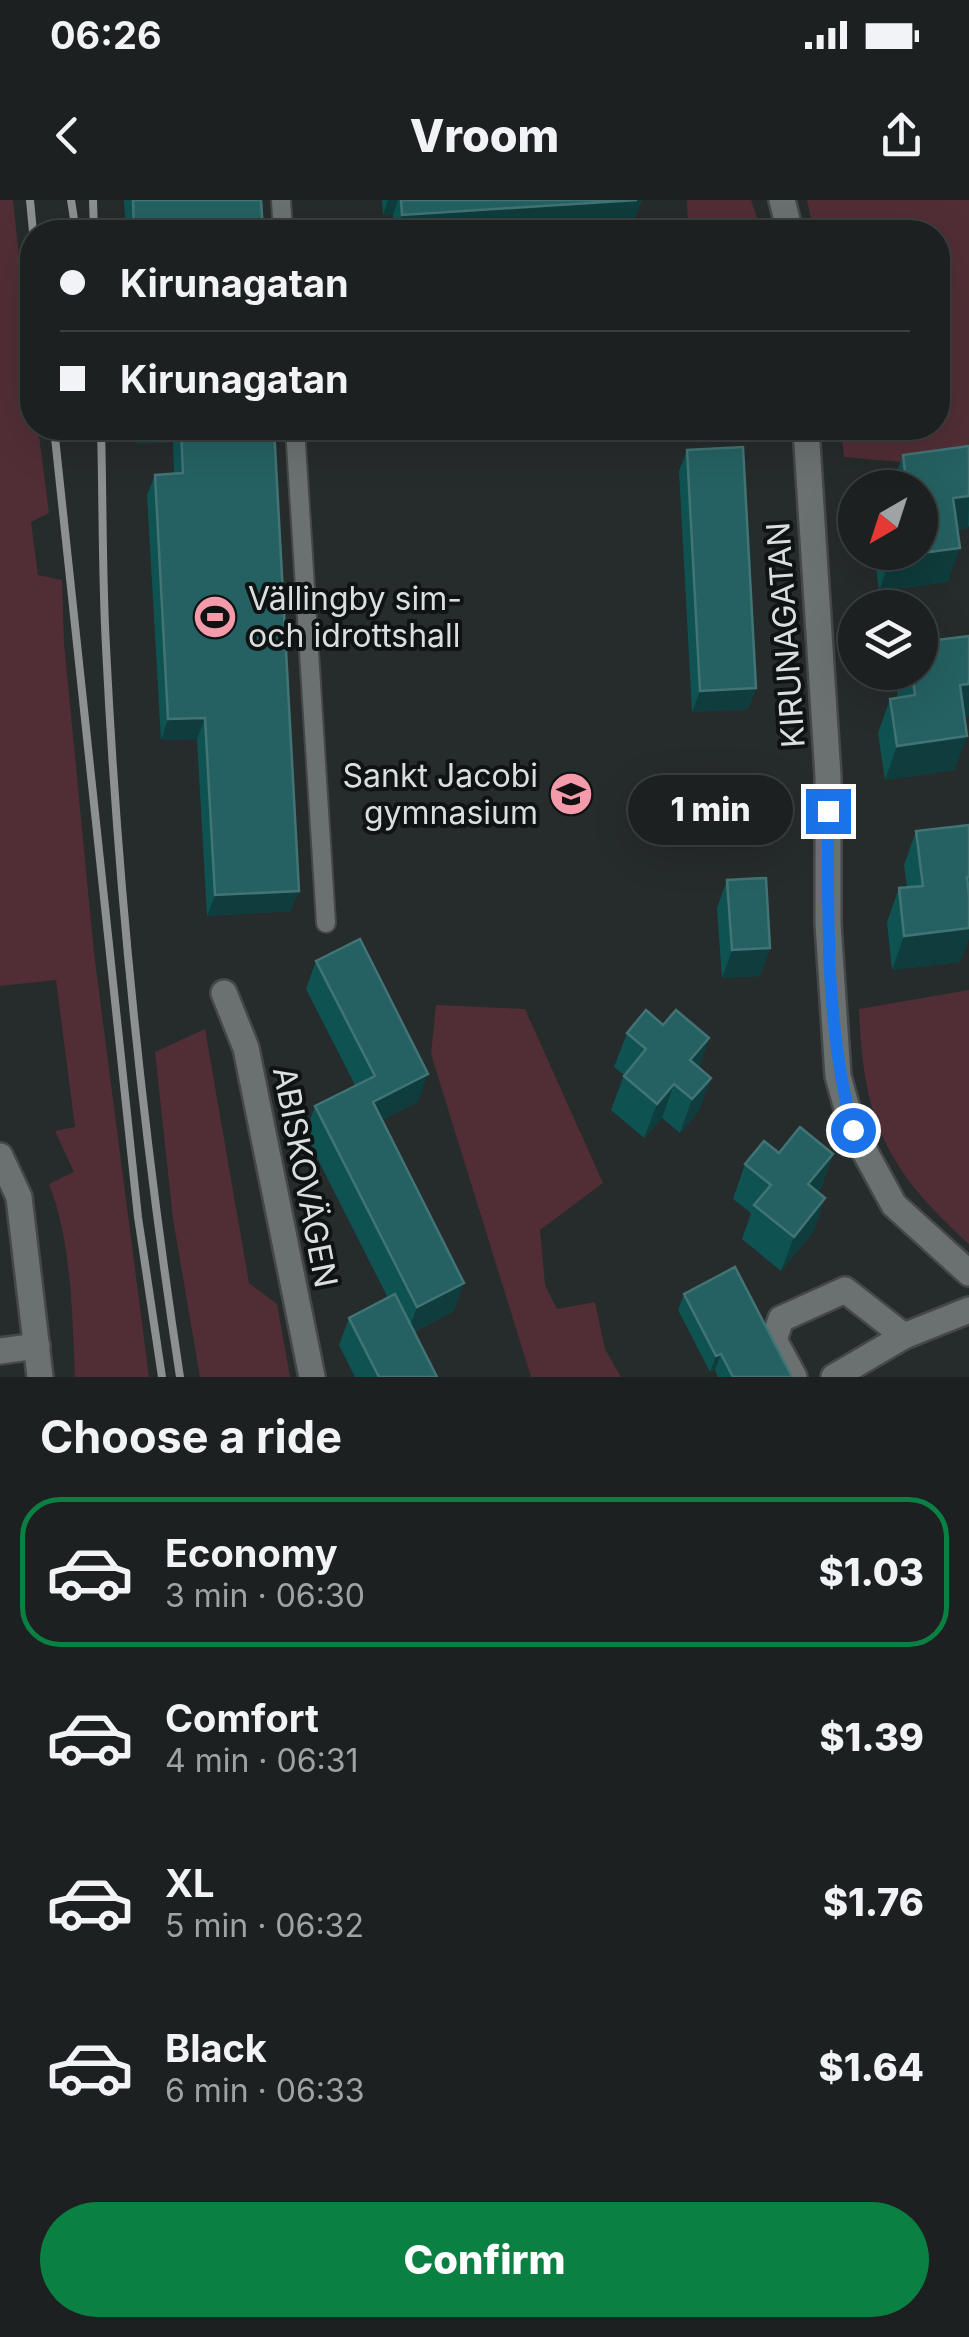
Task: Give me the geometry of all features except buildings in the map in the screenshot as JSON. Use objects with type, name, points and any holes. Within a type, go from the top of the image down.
[{"type":"street","name":"KIRUNAGATAN","points":[[807,440],[828,776],[828,924],[838,1076],[853,1130],[894,1206],[969,1273]]},
{"type":"street","name":"ABISKOVÄGEN","points":[[224,992],[246,1048],[312,1377]]},
{"type":"street","points":[[0,1156],[40,1377]]},
{"type":"street","points":[[794,1377],[774,1340],[780,1318],[845,1290],[904,1336]]},
{"type":"street","points":[[834,1377],[904,1336],[969,1310]]},
{"type":"street","points":[[0,1351],[37,1346]]},
{"type":"lane","points":[[296,440],[326,923]]},
{"type":"shaded area","points":[[0,200],[13,200],[20,266],[20,440],[40,440],[49,513],[31,522],[38,575],[62,580],[64,643],[94,953],[149,1377],[75,1377],[67,1254],[49,1184],[74,1172],[55,1131],[75,1127],[56,980],[0,986]]},
{"type":"shaded area","points":[[687,200],[751,200],[758,220],[688,220]]},
{"type":"shaded area","points":[[807,200],[969,200],[969,468],[844,457],[842,440],[950,440],[950,220],[811,220]]},
{"type":"shaded area","points":[[969,990],[969,1244],[917,1191],[884,1140],[866,1082],[859,1009]]},
{"type":"shaded area","points":[[436,1005],[525,1009],[603,1183],[540,1230],[545,1285],[557,1309],[595,1302],[605,1349],[621,1377],[531,1377],[431,1054]]},
{"type":"shaded area","points":[[205,1029],[249,1283],[277,1304],[290,1377],[200,1377],[173,1219],[155,1052]]},
{"type":"railway","points":[[30,200],[32,220]]},
{"type":"railway","points":[[71,200],[74,220]]},
{"type":"railway","points":[[93,200],[94,220]]},
{"type":"railway","points":[[55,440],[138,1217],[162,1377]]},
{"type":"railway","points":[[101,440],[106,647],[125,922],[143,1104],[180,1377]]},
{"type":"place","name":"Vällingby sim- och idrottshall","points":[[215,617]]},
{"type":"place","name":"Sankt Jacobi gymnasium","points":[[571,794]]},
{"type":"route","points":[[828,811],[831,1002],[838,1076],[853,1130]]}]
